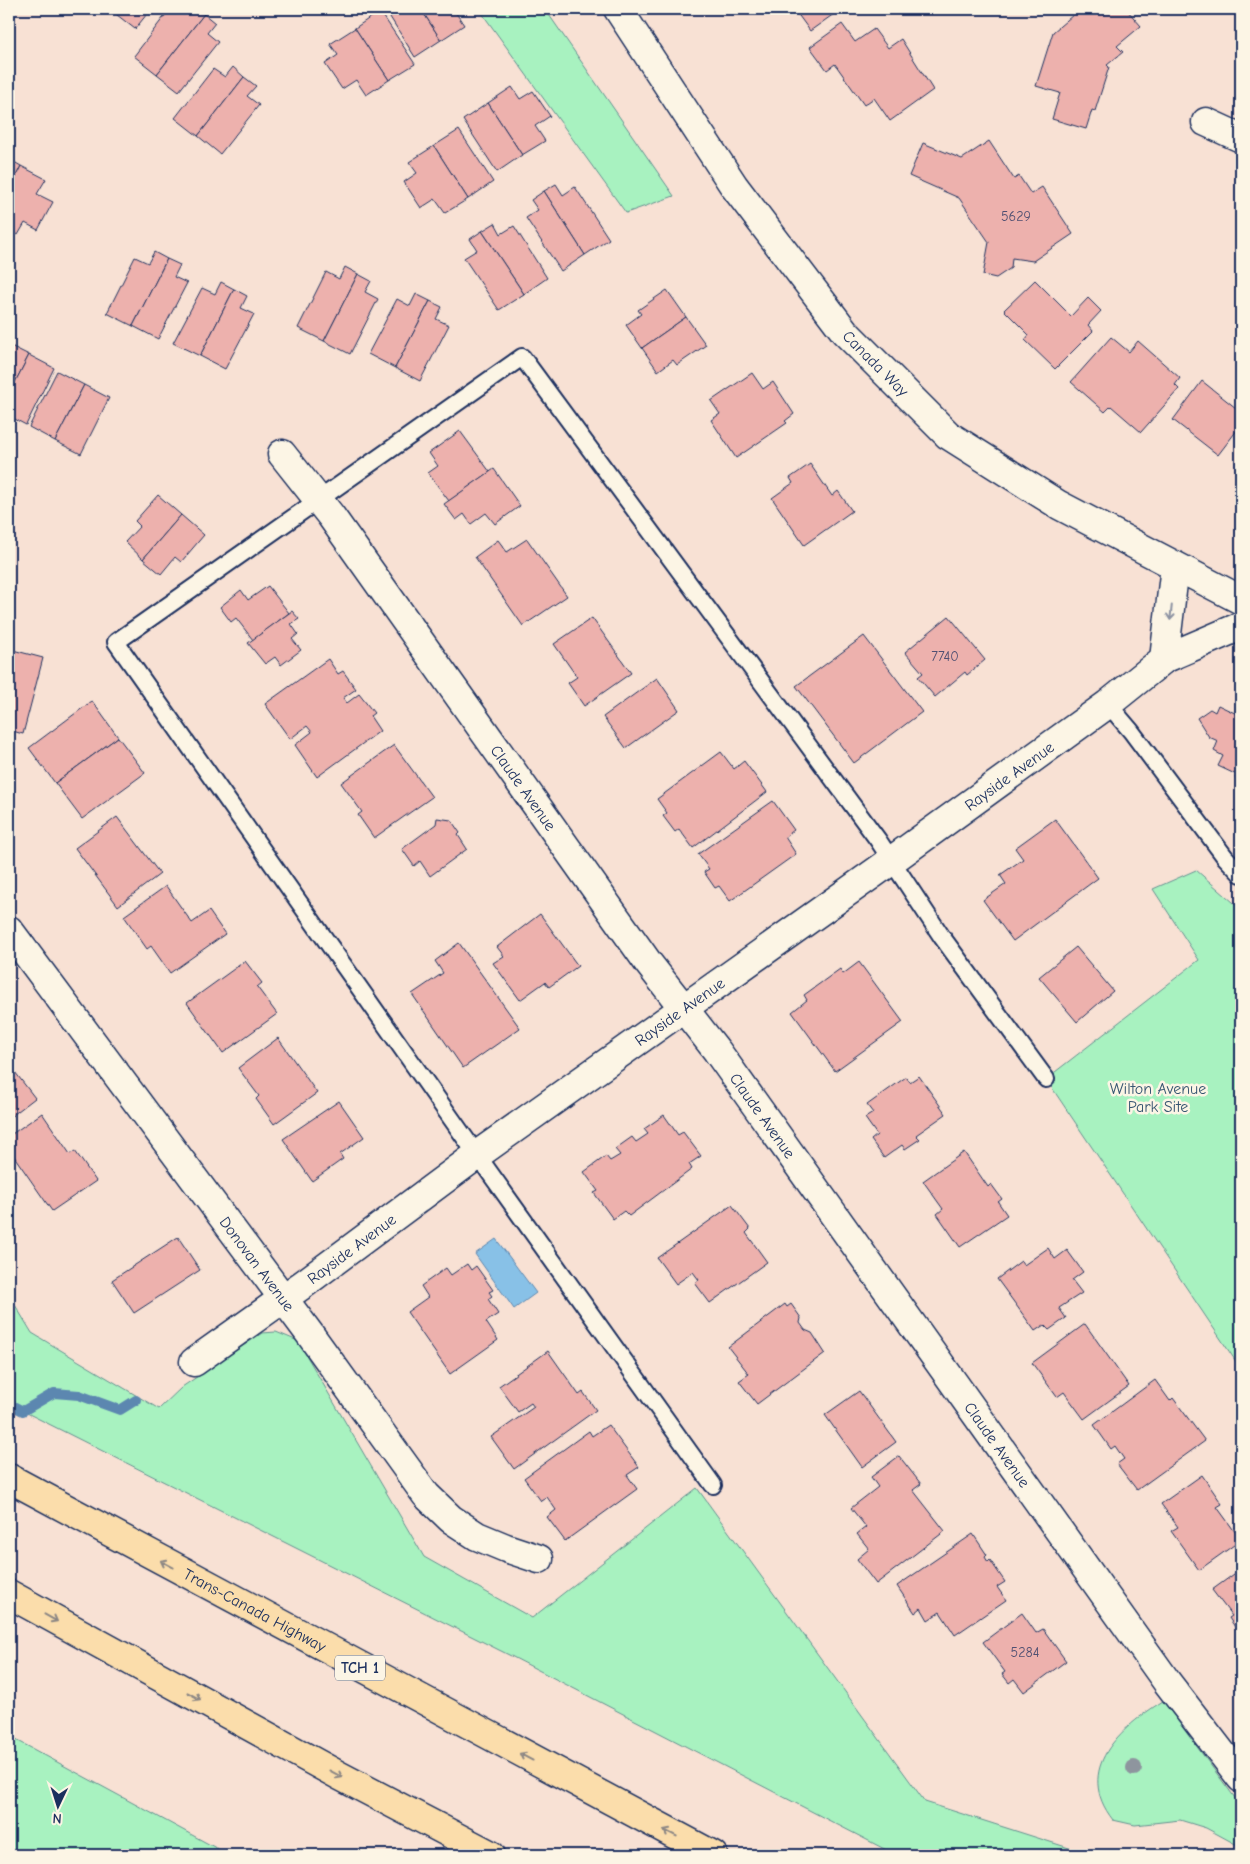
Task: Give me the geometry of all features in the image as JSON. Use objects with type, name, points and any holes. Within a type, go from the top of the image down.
[{"type":"highway","name":"Trans-Canada Highway","points":[[9,1478],[713,1855]]},
{"type":"highway","points":[[9,1594],[340,1776],[491,1855]]},
{"type":"street","name":"Canada Way","points":[[618,9],[734,186],[845,332],[948,435],[1059,504],[1241,600]]},
{"type":"street","points":[[1206,122],[1241,138]]},
{"type":"street","name":"Claude Avenue","points":[[282,454],[318,499],[649,964],[717,1051],[1168,1682],[1241,1778]]},
{"type":"street","points":[[1164,659],[1175,566]]},
{"type":"street","name":"Rayside Avenue","points":[[194,1362],[283,1299],[476,1155],[684,1010],[1108,704],[1164,659],[1241,626]]},
{"type":"street","name":"Donovan Avenue","points":[[9,930],[426,1495],[452,1519],[477,1536],[506,1548],[539,1558]]},
{"type":"lane","points":[[713,1485],[476,1155],[116,642],[522,357],[891,861],[942,937],[1046,1079]]},
{"type":"lane","points":[[1108,704],[1131,731],[1225,857],[1241,874]]},
{"type":"green space","points":[[479,9],[545,9],[674,196],[626,213]]},
{"type":"green space","name":"Wilton Avenue Park Site","points":[[1196,870],[1241,909],[1241,1369],[1046,1079],[1199,960],[1153,889]]},
{"type":"green space","points":[[9,1295],[32,1333],[159,1409],[182,1387],[262,1333],[276,1332],[298,1341],[424,1557],[532,1618],[697,1488],[925,1802],[1091,1855],[896,1855],[509,1655],[9,1404]]},
{"type":"green space","points":[[1163,1701],[1241,1806],[1241,1847],[1206,1828],[1180,1820],[1135,1825],[1113,1820],[1102,1801],[1098,1784],[1100,1767],[1107,1752],[1131,1724]]},
{"type":"green space","points":[[9,1736],[229,1855],[9,1855]]},
{"type":"water","points":[[496,1239],[536,1293],[514,1309],[475,1254]]},
{"type":"building","points":[[114,9],[151,9],[135,29],[112,11]]},
{"type":"building","points":[[170,9],[176,9],[184,15],[189,9],[197,9],[204,14],[157,74],[134,56]]},
{"type":"building","points":[[385,9],[421,9],[441,40],[415,57]]},
{"type":"building","points":[[421,9],[456,9],[454,10],[464,25],[441,40]]},
{"type":"building","points":[[794,9],[837,9],[838,11],[810,31]]},
{"type":"building","points":[[1080,9],[1121,9],[1124,12],[1127,10],[1141,26],[1117,46],[1123,52],[1107,65],[1109,67],[1095,111],[1092,110],[1086,129],[1052,119],[1060,93],[1036,86],[1053,32]]},
{"type":"building","points":[[1208,9],[1231,9],[1231,12]]},
{"type":"building","points":[[380,11],[415,64],[389,80],[355,28]]},
{"type":"building","points":[[204,14],[215,23],[207,33],[218,42],[179,91],[157,74]]},
{"type":"building","points":[[842,24],[855,42],[874,29],[888,48],[901,39],[933,90],[890,121],[874,98],[864,105],[835,64],[827,70],[810,47]]},
{"type":"building","points":[[355,28],[389,80],[366,95],[356,80],[342,89],[325,64],[338,55],[330,44]]},
{"type":"building","points":[[233,67],[244,77],[198,136],[175,118],[213,69],[225,77]]},
{"type":"building","points":[[244,77],[256,86],[247,96],[259,105],[220,154],[198,136]]},
{"type":"building","points":[[512,87],[520,99],[533,91],[550,116],[535,126],[545,141],[522,155],[488,103]]},
{"type":"building","points":[[488,103],[522,155],[497,172],[463,120]]},
{"type":"building","points":[[459,130],[493,182],[468,199],[434,146]]},
{"type":"building","points":[[989,141],[1014,179],[1019,176],[1031,194],[1042,187],[1073,234],[1033,261],[1012,258],[1011,268],[996,278],[983,275],[989,242],[959,198],[909,176],[923,143],[962,159]]},
{"type":"building","points":[[434,146],[468,199],[445,213],[435,199],[421,208],[404,182],[417,173],[409,162]]},
{"type":"building","points":[[9,159],[21,166],[9,190]]},
{"type":"building","points":[[21,166],[46,179],[37,194],[53,202],[38,230],[25,223],[18,235],[9,230],[9,190]]},
{"type":"building","points":[[556,184],[563,195],[575,187],[609,239],[585,255],[544,191]]},
{"type":"building","points":[[544,191],[585,255],[561,271],[526,218],[538,210],[531,200]]},
{"type":"building","points":[[495,223],[501,234],[514,226],[547,278],[524,294],[482,231]]},
{"type":"building","points":[[482,231],[524,294],[499,310],[464,258],[477,250],[470,239]]},
{"type":"building","points":[[154,252],[167,259],[133,326],[107,313],[135,257],[148,263]]},
{"type":"building","points":[[167,259],[180,265],[174,277],[187,283],[158,339],[133,326]]},
{"type":"building","points":[[345,267],[358,274],[324,341],[298,328],[326,272],[339,279]]},
{"type":"building","points":[[358,274],[371,281],[365,292],[378,299],[350,354],[324,341]]},
{"type":"building","points":[[1035,280],[1071,316],[1088,298],[1101,311],[1088,325],[1093,331],[1055,369],[1025,340],[1029,335],[1004,310]]},
{"type":"building","points":[[221,282],[234,289],[200,356],[173,343],[202,288],[215,294]]},
{"type":"building","points":[[234,289],[247,296],[241,308],[254,314],[225,369],[200,356]]},
{"type":"building","points":[[667,290],[686,317],[642,348],[626,325],[641,314],[638,310]]},
{"type":"building","points":[[416,294],[430,301],[395,368],[368,354],[397,299],[410,306]]},
{"type":"building","points":[[430,301],[442,307],[436,319],[449,325],[420,381],[395,368]]},
{"type":"building","points":[[686,317],[706,345],[677,365],[673,360],[658,371],[642,348]]},
{"type":"building","points":[[1111,337],[1129,352],[1138,341],[1180,378],[1175,385],[1179,389],[1141,432],[1111,406],[1105,412],[1071,382]]},
{"type":"building","points":[[9,345],[29,355],[9,394]]},
{"type":"building","points":[[29,355],[54,368],[26,425],[9,416],[9,394]]},
{"type":"building","points":[[57,371],[84,385],[55,441],[29,427]]},
{"type":"building","points":[[752,373],[763,389],[773,382],[794,414],[785,421],[787,423],[736,458],[711,420],[720,414],[711,401]]},
{"type":"building","points":[[1202,381],[1241,412],[1241,425],[1218,455],[1173,420]]},
{"type":"building","points":[[84,385],[109,398],[81,454],[55,441]]},
{"type":"building","points":[[460,431],[490,472],[449,501],[428,473],[438,466],[429,453]]},
{"type":"building","points":[[810,464],[832,496],[838,491],[852,511],[804,545],[772,498],[793,483],[790,478]]},
{"type":"building","points":[[494,469],[520,506],[495,524],[486,513],[471,524],[464,514],[456,520],[444,504]]},
{"type":"building","points":[[158,495],[181,515],[143,559],[125,542],[140,526],[135,521]]},
{"type":"building","points":[[181,515],[204,535],[181,562],[175,557],[161,574],[143,559]]},
{"type":"building","points":[[527,539],[567,596],[523,626],[475,557],[498,540],[507,552]]},
{"type":"building","points":[[268,586],[289,613],[253,640],[236,618],[231,622],[220,607],[241,590],[248,600]]},
{"type":"building","points":[[292,611],[299,619],[291,624],[298,634],[292,639],[301,650],[281,665],[275,657],[265,664],[248,643]]},
{"type":"building","points":[[949,616],[985,660],[967,675],[965,672],[935,697],[918,677],[923,673],[905,652]]},
{"type":"building","points":[[592,618],[631,673],[584,706],[568,683],[577,677],[554,644]]},
{"type":"building","points":[[864,636],[922,712],[854,763],[796,686]]},
{"type":"building","points":[[9,649],[43,658],[23,734],[9,730]]},
{"type":"building","points":[[328,659],[338,674],[343,671],[356,689],[343,698],[347,703],[359,694],[374,713],[370,716],[380,731],[317,777],[295,745],[312,732],[307,726],[290,739],[265,704]]},
{"type":"building","points":[[657,678],[679,710],[626,748],[603,717]]},
{"type":"building","points":[[92,701],[118,737],[55,783],[29,748]]},
{"type":"building","points":[[1218,705],[1241,716],[1241,789],[1237,787],[1240,781],[1235,778],[1237,775],[1218,766],[1223,756],[1214,751],[1218,741],[1209,737],[1197,718],[1210,709],[1215,712]]},
{"type":"building","points":[[118,737],[145,773],[82,819],[55,783]]},
{"type":"building","points":[[394,745],[432,797],[374,838],[358,815],[362,812],[341,783]]},
{"type":"building","points":[[721,752],[734,769],[744,761],[767,792],[693,848],[679,829],[675,832],[663,816],[667,813],[657,799]]},
{"type":"building","points":[[773,801],[794,830],[785,837],[796,854],[730,901],[719,886],[715,888],[704,872],[709,869],[698,854]]},
{"type":"building","points":[[117,817],[160,874],[118,906],[75,848]]},
{"type":"building","points":[[437,818],[451,820],[460,833],[458,835],[467,849],[430,876],[420,861],[414,866],[402,849],[436,824]]},
{"type":"building","points":[[1055,819],[1098,878],[1013,941],[983,900],[1006,884],[1000,875],[1023,859],[1015,848]]},
{"type":"building","points":[[166,886],[192,923],[209,911],[225,934],[170,973],[151,946],[147,949],[124,916]]},
{"type":"building","points":[[540,914],[578,966],[549,987],[545,982],[520,1000],[493,963],[504,956],[497,947]]},
{"type":"building","points":[[459,943],[520,1028],[463,1068],[412,994],[443,973],[435,961]]},
{"type":"building","points":[[1076,947],[1113,991],[1077,1022],[1039,977]]},
{"type":"building","points":[[245,961],[262,983],[257,987],[277,1014],[223,1053],[187,1003]]},
{"type":"building","points":[[859,962],[903,1022],[835,1071],[792,1012],[807,1000],[804,995],[840,969],[843,974]]},
{"type":"building","points":[[278,1038],[317,1093],[274,1124],[256,1099],[259,1096],[238,1068]]},
{"type":"building","points":[[9,1069],[12,1074],[15,1072],[35,1098],[9,1118]]},
{"type":"building","points":[[919,1076],[946,1114],[916,1135],[920,1139],[905,1149],[902,1145],[884,1158],[871,1140],[877,1135],[865,1118],[873,1113],[867,1105],[906,1077],[910,1082]]},
{"type":"building","points":[[339,1101],[364,1137],[340,1154],[343,1159],[312,1181],[283,1139]]},
{"type":"building","points":[[42,1113],[70,1154],[75,1151],[96,1181],[52,1211],[9,1149],[9,1136]]},
{"type":"building","points":[[664,1115],[678,1135],[683,1132],[701,1156],[689,1164],[692,1169],[629,1216],[624,1211],[613,1219],[594,1193],[598,1191],[584,1172],[606,1156],[610,1161],[620,1155],[615,1149],[632,1137],[636,1142],[648,1134],[644,1129]]},
{"type":"building","points":[[964,1152],[988,1187],[991,1184],[1002,1199],[998,1202],[1007,1215],[960,1247],[937,1214],[943,1209],[923,1181]]},
{"type":"building","points":[[732,1205],[750,1229],[746,1233],[767,1262],[710,1303],[695,1283],[699,1280],[693,1272],[676,1284],[657,1258]]},
{"type":"building","points":[[178,1237],[200,1270],[134,1313],[112,1280]]},
{"type":"building","points":[[1048,1248],[1055,1259],[1067,1250],[1083,1272],[1072,1280],[1082,1293],[1059,1308],[1066,1318],[1049,1330],[1044,1325],[1035,1331],[997,1279],[1021,1261],[1024,1265]]},
{"type":"building","points":[[467,1264],[471,1270],[476,1266],[493,1290],[489,1292],[492,1296],[488,1299],[498,1314],[486,1322],[498,1340],[450,1374],[407,1312],[428,1297],[421,1286],[446,1268],[451,1275]]},
{"type":"building","points":[[785,1304],[787,1307],[791,1304],[801,1318],[800,1323],[805,1330],[812,1333],[825,1353],[757,1404],[739,1381],[749,1374],[728,1347]]},
{"type":"building","points":[[1085,1324],[1129,1386],[1084,1419],[1064,1392],[1057,1397],[1032,1363]]},
{"type":"building","points":[[548,1351],[579,1395],[583,1392],[596,1410],[514,1469],[491,1437],[534,1407],[531,1403],[518,1412],[499,1386]]},
{"type":"building","points":[[1155,1380],[1170,1401],[1173,1398],[1205,1441],[1137,1490],[1117,1464],[1124,1459],[1115,1446],[1111,1449],[1094,1425]]},
{"type":"building","points":[[859,1391],[896,1442],[862,1467],[825,1415]]},
{"type":"building","points":[[608,1425],[639,1467],[627,1475],[637,1489],[565,1541],[547,1517],[556,1510],[547,1497],[541,1501],[524,1478],[589,1431],[592,1436]]},
{"type":"building","points":[[899,1456],[921,1484],[913,1490],[945,1531],[876,1584],[857,1559],[869,1549],[857,1534],[866,1527],[851,1508],[878,1487],[871,1477]]},
{"type":"building","points":[[1202,1475],[1222,1504],[1217,1507],[1241,1540],[1199,1570],[1171,1531],[1178,1527],[1161,1504]]},
{"type":"building","points":[[973,1534],[987,1555],[985,1557],[988,1562],[990,1560],[1005,1582],[997,1587],[1006,1600],[955,1635],[940,1612],[928,1620],[921,1608],[915,1613],[897,1586]]},
{"type":"building","points":[[1241,1569],[1241,1636],[1229,1618],[1232,1616],[1212,1590]]},
{"type":"building","points":[[1022,1613],[1036,1633],[1043,1629],[1066,1661],[1024,1692],[1014,1679],[1009,1683],[1002,1674],[1005,1672],[983,1642]]},
{"type":"waterway","points":[[9,1404],[23,1411],[54,1393],[79,1395],[120,1410],[136,1400]]}]
